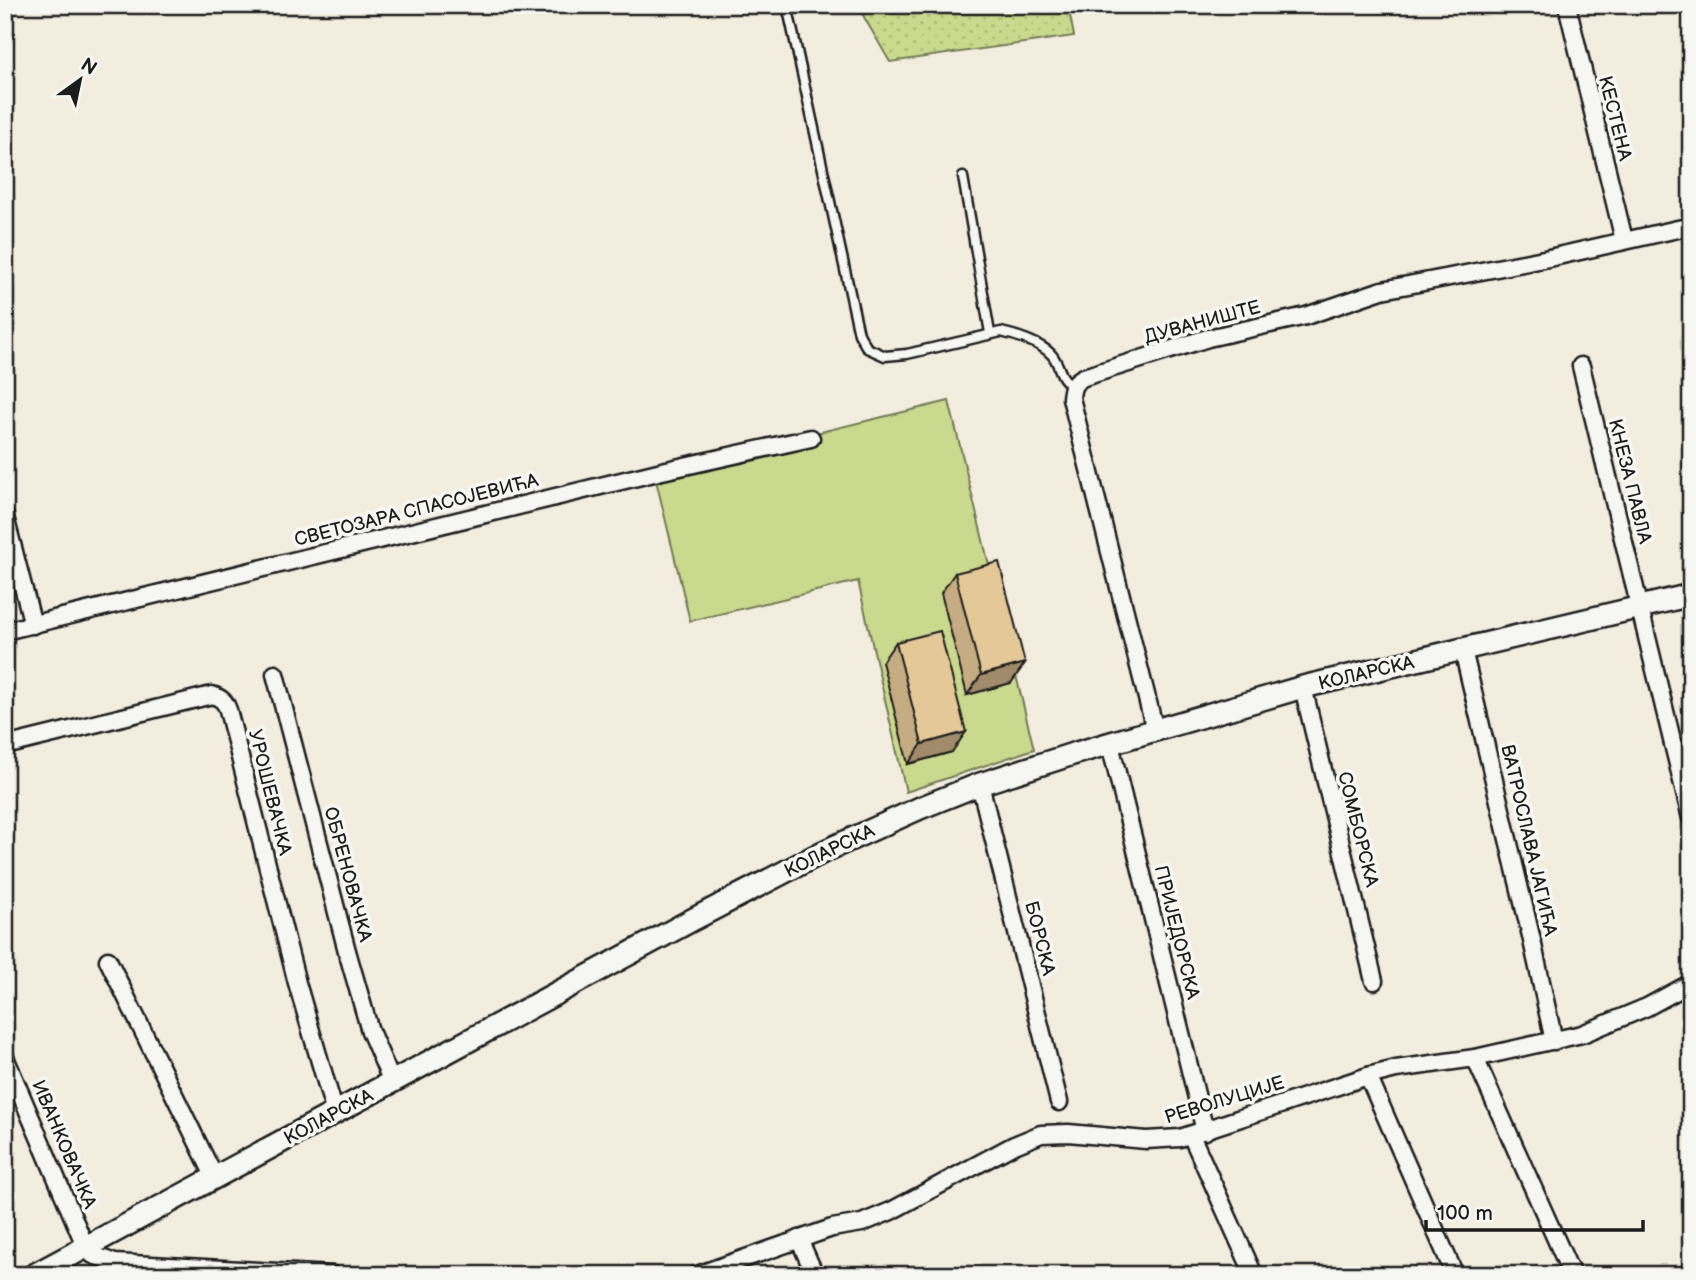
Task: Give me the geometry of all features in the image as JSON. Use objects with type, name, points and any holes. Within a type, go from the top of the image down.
[{"type":"main road","name":"КОЛАРСКА","points":[[35,1274],[692,920],[815,856],[894,819],[980,784],[1303,687],[1691,595]]},
{"type":"street","name":"КЕСТЕНА","points":[[1567,5],[1624,240]]},
{"type":"street","name":"ДУВАНИШТЕ","points":[[1073,385],[1084,377],[1208,338],[1307,316],[1382,290],[1549,258],[1691,226]]},
{"type":"street","name":"КНЕЗА ПАВЛА","points":[[1581,366],[1691,818]]},
{"type":"street","points":[[1073,385],[1071,398],[1155,730]]},
{"type":"street","name":"СВЕТОЗАРА СПАСОЈЕВИЋА","points":[[5,631],[662,471],[811,438]]},
{"type":"street","points":[[5,517],[33,625]]},
{"type":"street","name":"ВАТРОСЛАВА ЈАГИЋА","points":[[1463,650],[1554,1041]]},
{"type":"street","name":"ОБРЕНОВАЧКА","points":[[275,674],[354,978],[370,1031],[392,1082]]},
{"type":"street","name":"СОМБОРСКА","points":[[1303,687],[1374,981]]},
{"type":"street","name":"УРОШЕВАЧКА","points":[[5,746],[212,695],[225,702],[297,983],[335,1113]]},
{"type":"street","name":"ПРИЈЕДОРСКА","points":[[1110,744],[1198,1133],[1254,1275]]},
{"type":"street","name":"БОРСКА","points":[[980,784],[1059,1102]]},
{"type":"street","points":[[108,960],[215,1178]]},
{"type":"street","name":"РЕВОЛУЦИЈЕ","points":[[706,1273],[758,1252],[832,1228],[862,1223],[891,1211],[1012,1146],[1041,1135],[1068,1133],[1111,1138],[1180,1138],[1368,1076],[1396,1069],[1475,1058],[1582,1034],[1647,1006],[1691,983]]},
{"type":"street","name":"ИВАНКОВАЧКА","points":[[5,1057],[86,1248]]},
{"type":"street","points":[[1475,1058],[1572,1275]]},
{"type":"street","points":[[1368,1076],[1455,1275]]},
{"type":"street","points":[[799,1239],[816,1275]]},
{"type":"street","points":[[86,1248],[93,1255],[115,1263],[245,1273],[332,1275]]},
{"type":"lane","points":[[787,5],[859,334],[867,348],[885,356],[907,354],[990,333],[1014,334],[1051,354],[1062,376],[1073,385]]},
{"type":"lane","points":[[963,177],[990,333]]},
{"type":"green space","points":[[857,5],[1068,5],[1074,36],[890,62]]},
{"type":"green space","points":[[949,401],[1034,749],[906,792],[858,581],[690,621],[654,472]]},
{"type":"building","points":[[999,562],[1025,663],[981,675],[955,573]]},
{"type":"building","points":[[940,631],[966,732],[922,744],[896,642]]}]
